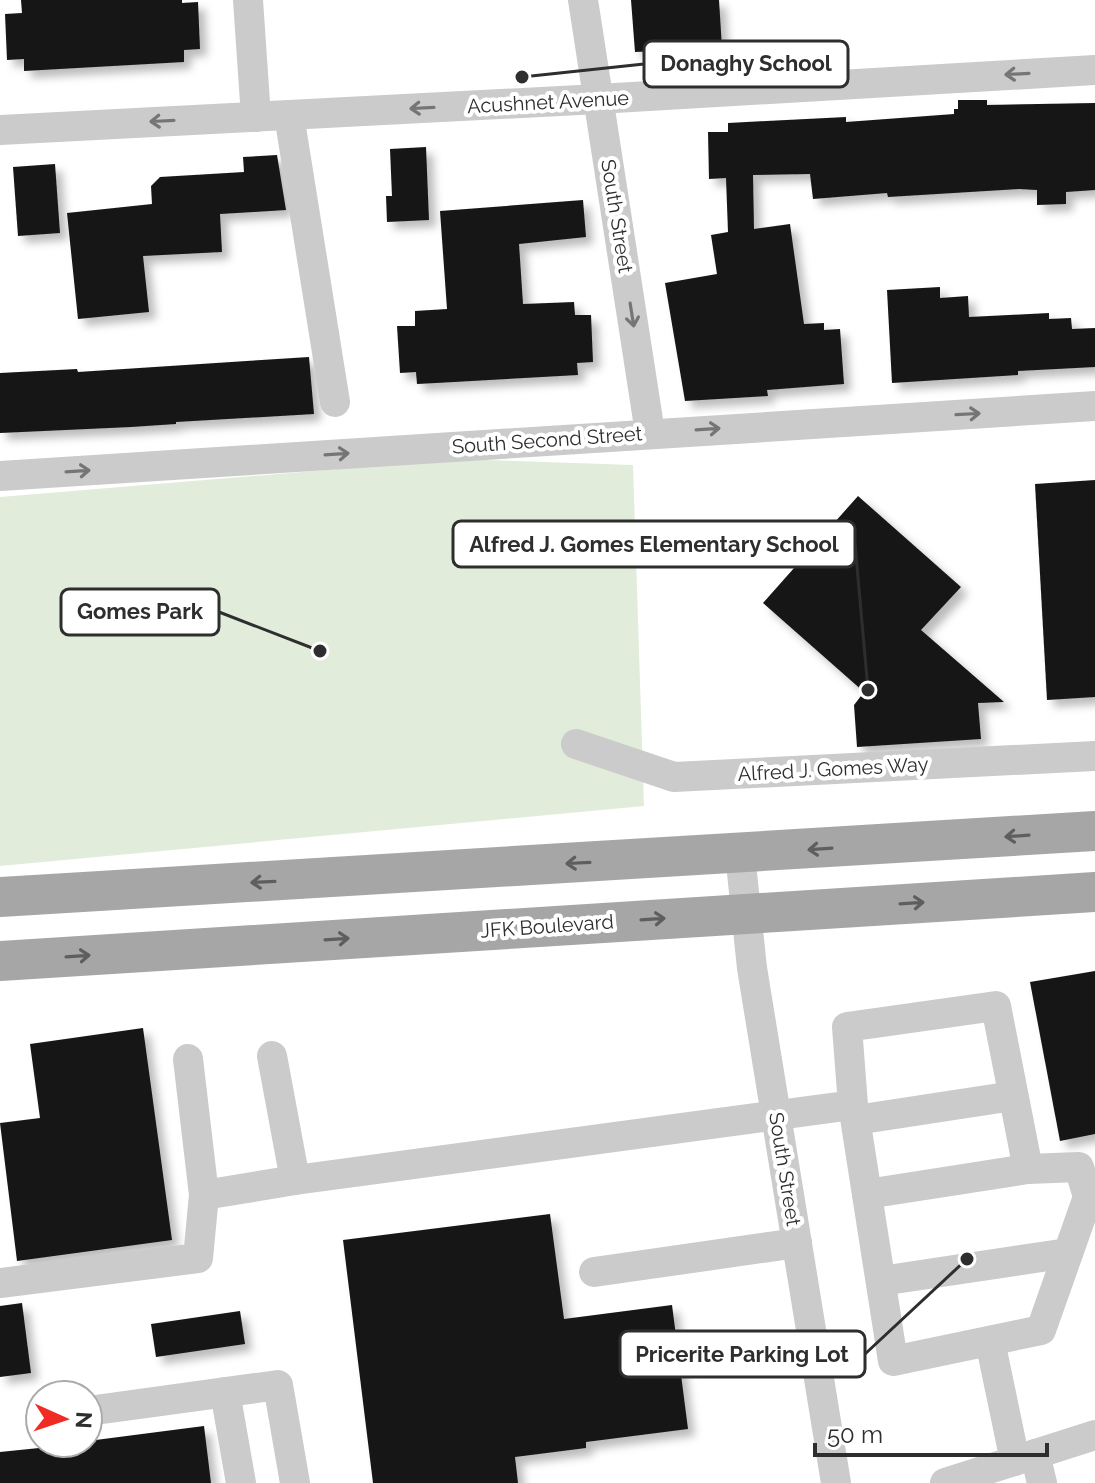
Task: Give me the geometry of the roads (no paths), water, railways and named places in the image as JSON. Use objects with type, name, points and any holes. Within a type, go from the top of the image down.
[{"type":"main road","points":[[0,897],[1095,831]]},
{"type":"main road","name":"JFK Boulevard","points":[[0,961],[1095,892]]},
{"type":"street","points":[[248,0],[256,117]]},
{"type":"street","name":"South Street","points":[[583,0],[650,433]]},
{"type":"street","name":"Acushnet Avenue","points":[[0,130],[1095,70]]},
{"type":"street","points":[[289,115],[335,402]]},
{"type":"street","name":"South Second Street","points":[[0,476],[1095,406]]},
{"type":"street","name":"Alfred J. Gomes Way","points":[[576,744],[674,777],[1095,756]]},
{"type":"street","name":"South Street","points":[[740,854],[752,968],[836,1483]]},
{"type":"street","points":[[867,1194],[1028,1169],[1079,1167],[1088,1197],[1041,1330],[893,1361],[867,1194],[855,1112],[847,1027],[996,1006],[1028,1169]]},
{"type":"street","points":[[272,1056],[295,1180]]},
{"type":"street","points":[[0,1283],[198,1258],[204,1195],[188,1059]]},
{"type":"street","points":[[204,1195],[777,1115],[855,1112],[1013,1096]]},
{"type":"street","points":[[594,1272],[797,1243]]},
{"type":"street","points":[[881,1281],[1068,1253]]},
{"type":"street","points":[[990,1341],[1031,1466]]},
{"type":"street","points":[[104,1409],[278,1385],[295,1483]]},
{"type":"street","points":[[225,1392],[241,1483]]},
{"type":"street","points":[[945,1483],[1031,1466],[1095,1435]]},
{"type":"place","name":"Donaghy School","points":[[522,77]]},
{"type":"place","name":"Gomes Park","points":[[320,651]]},
{"type":"place","name":"Alfred J. Gomes Elementary School","points":[[868,690]]},
{"type":"place","name":"Pricerite Parking Lot","points":[[967,1259]]}]
